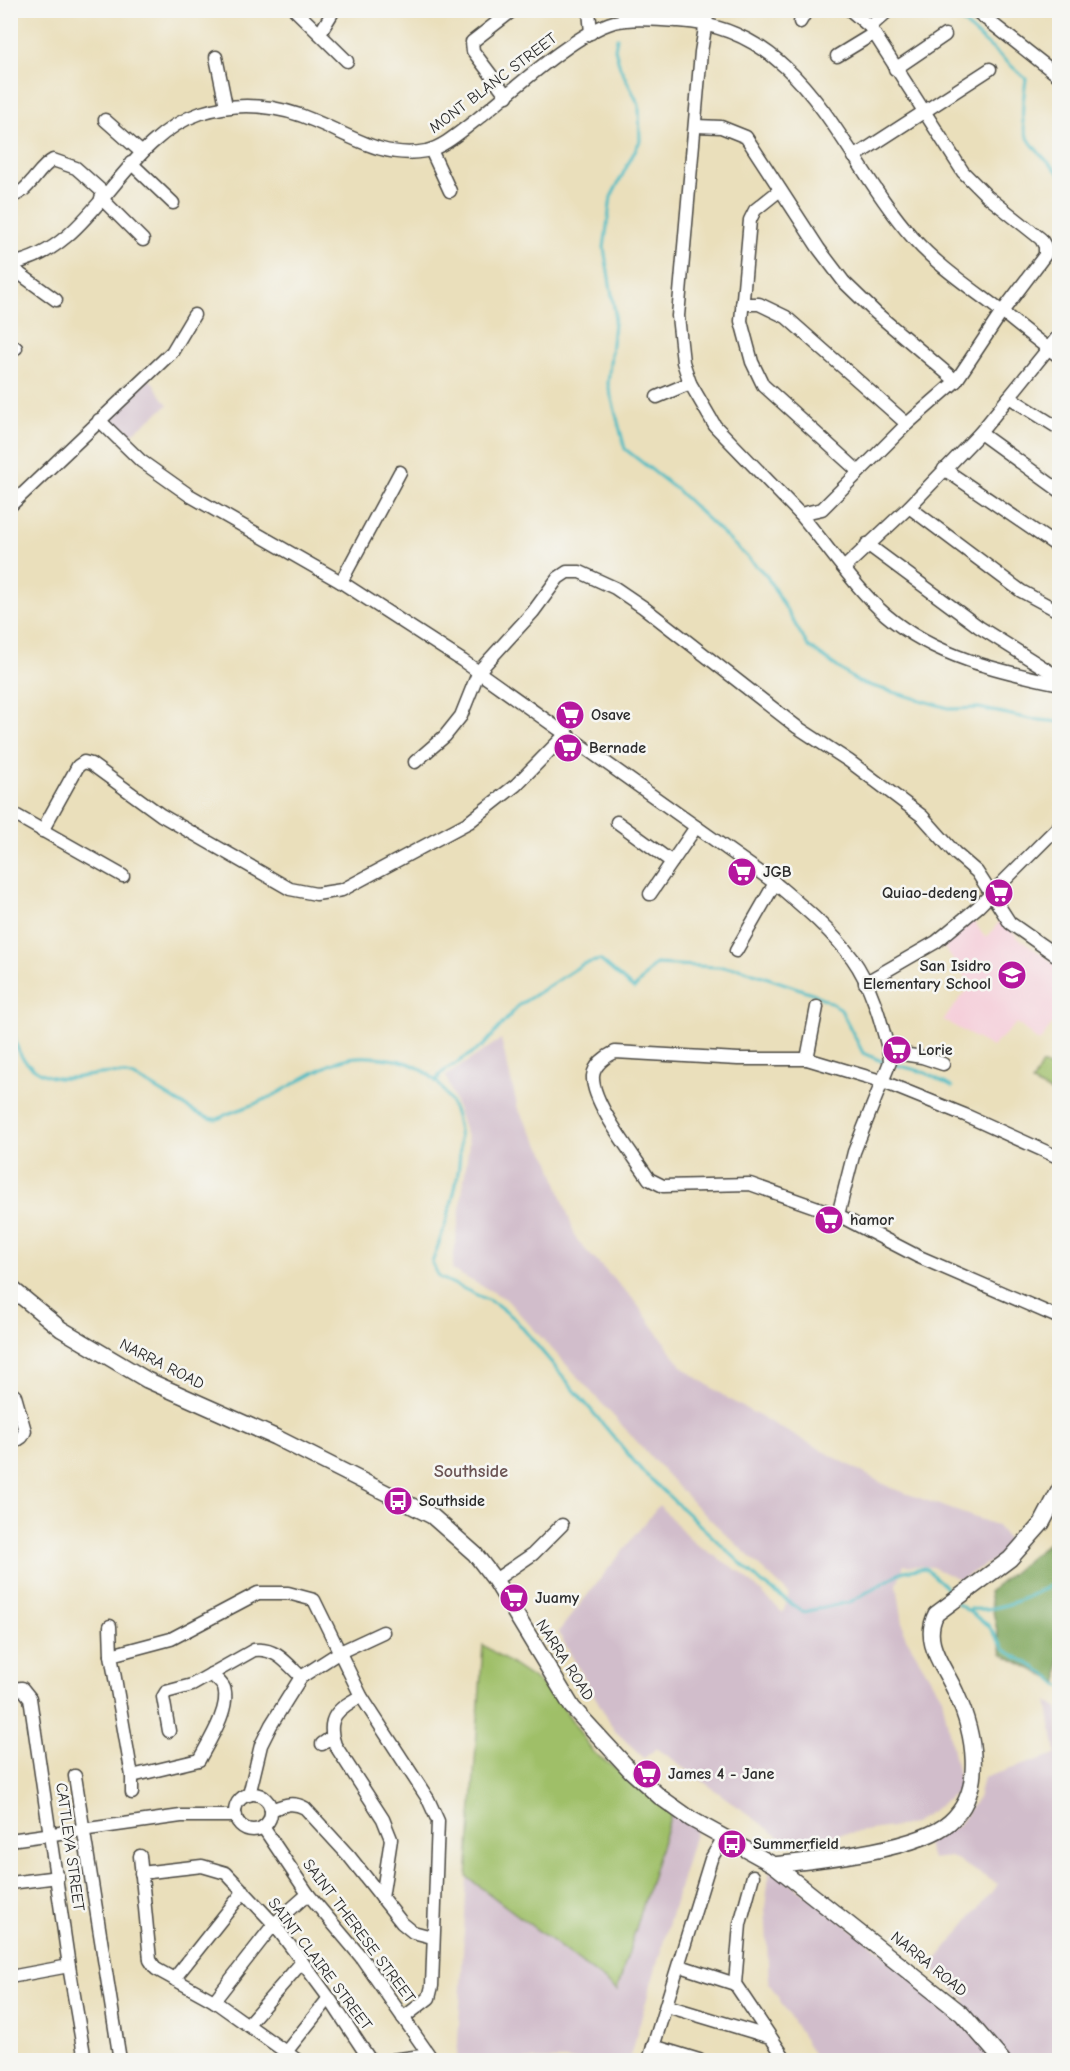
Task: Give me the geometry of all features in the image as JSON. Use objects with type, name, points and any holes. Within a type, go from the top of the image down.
[{"type":"street","points":[[295,10],[347,61]]},
{"type":"street","points":[[320,33],[334,10]]},
{"type":"street","points":[[507,96],[473,51],[472,42],[513,10]]},
{"type":"street","points":[[589,10],[591,33]]},
{"type":"street","points":[[800,22],[807,10]]},
{"type":"street","points":[[800,514],[822,509],[907,424],[956,381],[1002,312],[1045,255],[1045,246],[1041,239],[987,196],[963,172],[872,31],[850,10]]},
{"type":"street","points":[[837,56],[872,31],[889,10]]},
{"type":"street","points":[[975,10],[1059,77]]},
{"type":"street","points":[[706,16],[678,316],[680,345],[690,383],[705,411],[726,438],[800,514],[887,616],[930,644],[987,668],[1059,684]]},
{"type":"street","name":"MONT BLANC STREET","points":[[11,264],[37,257],[58,246],[141,152],[197,114],[226,106],[260,106],[296,113],[389,153],[407,154],[432,150],[454,137],[591,33],[611,23],[633,18],[706,16],[738,32],[783,62],[812,94],[896,218],[916,241],[941,266],[1059,357]]},
{"type":"street","points":[[895,69],[945,35]]},
{"type":"street","points":[[216,57],[226,106]]},
{"type":"street","points":[[854,157],[990,69]]},
{"type":"street","points":[[105,120],[141,152]]},
{"type":"street","points":[[696,126],[721,127],[746,137],[819,249],[844,282],[876,314],[956,381]]},
{"type":"street","points":[[432,150],[450,191]]},
{"type":"street","points":[[10,196],[20,193],[45,164],[53,160],[76,168],[143,240]]},
{"type":"street","points":[[131,163],[173,203]]},
{"type":"street","points":[[780,190],[754,210],[750,220],[742,304],[745,344],[763,385],[859,472]]},
{"type":"street","points":[[11,264],[20,274],[56,300]]},
{"type":"street","points":[[742,304],[759,304],[786,318],[907,424]]},
{"type":"street","points":[[10,506],[172,352],[194,315]]},
{"type":"street","points":[[845,567],[909,507],[980,433],[1059,334]]},
{"type":"street","points":[[657,396],[690,383]]},
{"type":"street","points":[[1009,397],[1059,429]]},
{"type":"street","points":[[99,420],[141,461],[189,495],[309,566],[341,582],[479,671],[567,733],[775,883],[834,938],[853,959],[865,983],[889,1060],[854,1152],[838,1215]]},
{"type":"street","points":[[980,433],[1059,491]]},
{"type":"street","points":[[944,469],[1059,548]]},
{"type":"street","points":[[341,582],[400,472]]},
{"type":"street","points":[[909,507],[1022,591],[1059,612]]},
{"type":"street","points":[[867,544],[979,627],[1059,678]]},
{"type":"street","points":[[415,762],[445,736],[461,716],[479,671],[533,612],[558,578],[567,572],[579,572],[598,579],[643,607],[797,727],[849,761],[922,816],[955,853],[977,872],[990,896],[1010,923],[1059,958]]},
{"type":"street","points":[[42,831],[78,766],[84,762],[161,815],[290,889],[316,894],[342,890],[470,822],[516,785],[567,733]]},
{"type":"street","points":[[10,812],[123,876]]},
{"type":"street","points":[[617,822],[672,862]]},
{"type":"street","points":[[865,983],[936,942],[990,896],[1059,825]]},
{"type":"street","points":[[650,894],[696,827]]},
{"type":"street","points":[[736,951],[775,883]]},
{"type":"street","points":[[807,1059],[817,1007]]},
{"type":"street","points":[[1059,1158],[965,1115],[881,1081],[807,1059],[738,1059],[615,1052],[600,1062],[593,1076],[596,1091],[606,1112],[649,1179],[654,1183],[663,1186],[750,1184],[838,1215],[917,1256],[1059,1318]]},
{"type":"street","points":[[889,1060],[922,1057],[942,1064]]},
{"type":"street","name":"NARRA ROAD","points":[[10,1287],[61,1329],[147,1380],[275,1437],[432,1516],[475,1554],[495,1580],[572,1707],[606,1746],[660,1797],[774,1865],[962,2014],[1002,2061]]},
{"type":"street","points":[[10,1392],[15,1395],[25,1431],[22,1437],[10,1445]]},
{"type":"street","points":[[774,1865],[868,1851],[913,1839],[950,1822],[963,1807],[971,1793],[972,1751],[957,1695],[929,1635],[936,1614],[1010,1559],[1042,1524],[1059,1489]]},
{"type":"street","points":[[495,1580],[533,1554],[562,1525]]},
{"type":"street","points":[[111,1655],[171,1639],[258,1593],[288,1593],[314,1600],[362,1696],[428,1799],[438,1821],[432,1986],[429,1998],[403,2018]]},
{"type":"street","points":[[110,1626],[111,1655],[132,1776],[132,1793]]},
{"type":"street","points":[[249,1795],[261,1745],[301,1677],[340,1652],[383,1632]]},
{"type":"street","points":[[169,1731],[163,1697],[166,1692],[192,1685],[254,1650],[264,1648],[273,1651],[301,1677]]},
{"type":"street","points":[[132,1776],[199,1760],[217,1728],[225,1701],[224,1688],[212,1674]]},
{"type":"street","name":"CATTLEYA STREET","points":[[10,1689],[22,1688],[30,1698],[85,2061]]},
{"type":"street","points":[[362,1696],[346,1704],[333,1717],[327,1741],[383,1820],[391,1839],[382,1898]]},
{"type":"street","points":[[75,1776],[120,2061]]},
{"type":"street","points":[[249,1795],[261,1796],[271,1810],[269,1820],[263,1827],[255,1830],[246,1829],[239,1824],[236,1816],[240,1800],[249,1795]]},
{"type":"street","points":[[271,1810],[286,1804],[297,1804],[305,1808],[349,1856],[402,1923],[413,1932],[432,1937]]},
{"type":"street","points":[[10,1840],[181,1816],[236,1816]]},
{"type":"street","name":"SAINT THERESE STREET","points":[[263,1827],[308,1894],[361,1958],[429,2055],[392,2061]]},
{"type":"street","points":[[649,2061],[711,1859],[724,1837]]},
{"type":"street","points":[[140,1856],[150,1960],[156,1969],[214,2001],[297,2061]]},
{"type":"street","name":"SAINT CLAIRE STREET","points":[[141,1873],[202,1866],[226,1874],[274,1924],[329,1998],[370,2061]]},
{"type":"street","points":[[753,1876],[740,1924],[735,1984],[786,2061]]},
{"type":"street","points":[[10,1883],[58,1877]]},
{"type":"street","points":[[174,1979],[244,1891]]},
{"type":"street","points":[[214,2001],[274,1924],[308,1894]]},
{"type":"street","points":[[248,2024],[302,1962]]},
{"type":"street","points":[[10,1977],[69,1966]]},
{"type":"street","points":[[680,1966],[735,1984]]},
{"type":"street","points":[[286,2052],[329,1998]]},
{"type":"street","points":[[667,2006],[770,2037]]},
{"type":"street","points":[[653,2046],[699,2061]]},
{"type":"shaded area","points":[[149,378],[168,405],[125,439],[106,420]]},
{"type":"shaded area","name":"San Isidro Elementary School","points":[[972,919],[986,938],[1001,920],[1019,939],[1059,966],[1059,1016],[1039,1042],[1017,1023],[992,1047],[943,1020],[971,985],[942,945]]},
{"type":"shaded area","points":[[501,1039],[518,1109],[550,1162],[577,1241],[634,1300],[683,1368],[730,1400],[891,1488],[996,1525],[1014,1547],[960,1580],[932,1567],[904,1565],[897,1585],[905,1636],[942,1697],[961,1790],[913,1824],[786,1842],[657,1748],[644,1758],[614,1730],[558,1632],[659,1505],[693,1542],[740,1572],[783,1613],[789,1594],[696,1506],[506,1299],[452,1270],[469,1143],[446,1076]]},
{"type":"shaded area","points":[[1047,1701],[1059,1709],[1059,2060],[817,2060],[769,1983],[765,1907],[770,1867],[957,2009],[966,2001],[931,1967],[998,1884],[951,1857],[932,1859],[925,1839],[957,1826],[978,1798],[983,1778],[1056,1754]]},
{"type":"shaded area","points":[[672,1811],[697,1827],[629,2060],[457,2060],[467,1877],[617,1989]]},
{"type":"green space","points":[[1042,1064],[1059,1072],[1059,1096],[1032,1083]]},
{"type":"green space","points":[[1059,1534],[1059,1683],[1002,1654],[989,1592]]},
{"type":"green space","points":[[483,1645],[553,1692],[593,1752],[672,1811],[617,1990],[467,1877]]},
{"type":"waterway","points":[[949,10],[1026,79],[1023,112],[1026,133],[1030,142],[1060,174]]},
{"type":"waterway","points":[[617,38],[615,49],[620,67],[639,105],[640,141],[611,197],[604,248],[615,313],[608,384],[625,449],[676,489],[766,575],[808,646],[858,682],[952,709],[979,708],[1030,719],[1060,722]]},
{"type":"waterway","points":[[10,958],[14,984],[15,1041],[27,1063],[40,1073],[53,1077],[118,1073],[131,1076],[198,1113],[216,1119],[265,1099],[309,1075],[349,1058],[370,1057],[397,1060],[423,1070],[436,1081],[450,1100],[457,1122],[460,1145],[454,1194],[432,1263],[439,1277],[496,1304],[514,1318],[643,1472],[762,1583],[803,1612],[850,1602],[904,1571],[925,1568],[943,1584],[951,1595]]},
{"type":"waterway","points":[[436,1082],[440,1074],[484,1045],[519,1005],[583,964],[600,960],[634,989],[655,964],[739,968],[815,994],[840,1008],[863,1053],[886,1063]]},
{"type":"waterway","points":[[893,1064],[924,1072],[952,1087]]},
{"type":"waterway","points":[[970,1609],[1005,1605],[1028,1597],[1060,1580]]},
{"type":"waterway","points":[[957,1603],[988,1625],[1005,1650],[1046,1674],[1060,1686]]},
{"type":"place","name":"Osave","points":[[570,715]]},
{"type":"place","name":"Bernade","points":[[568,748]]},
{"type":"place","name":"JGB","points":[[742,872]]},
{"type":"place","name":"Quiao-dedeng","points":[[999,893]]},
{"type":"place","name":"San Isidro Elementary School","points":[[1012,975]]},
{"type":"place","name":"Lorie","points":[[897,1050]]},
{"type":"place","name":"hamor","points":[[829,1220]]},
{"type":"place","name":"Southside","points":[[398,1501]]},
{"type":"place","name":"Juamy","points":[[514,1598]]},
{"type":"place","name":"James 4 - Jane","points":[[647,1774]]},
{"type":"place","name":"Summerfield","points":[[732,1844]]},
{"type":"district","name":"Southside","points":[[471,1471]]}]
